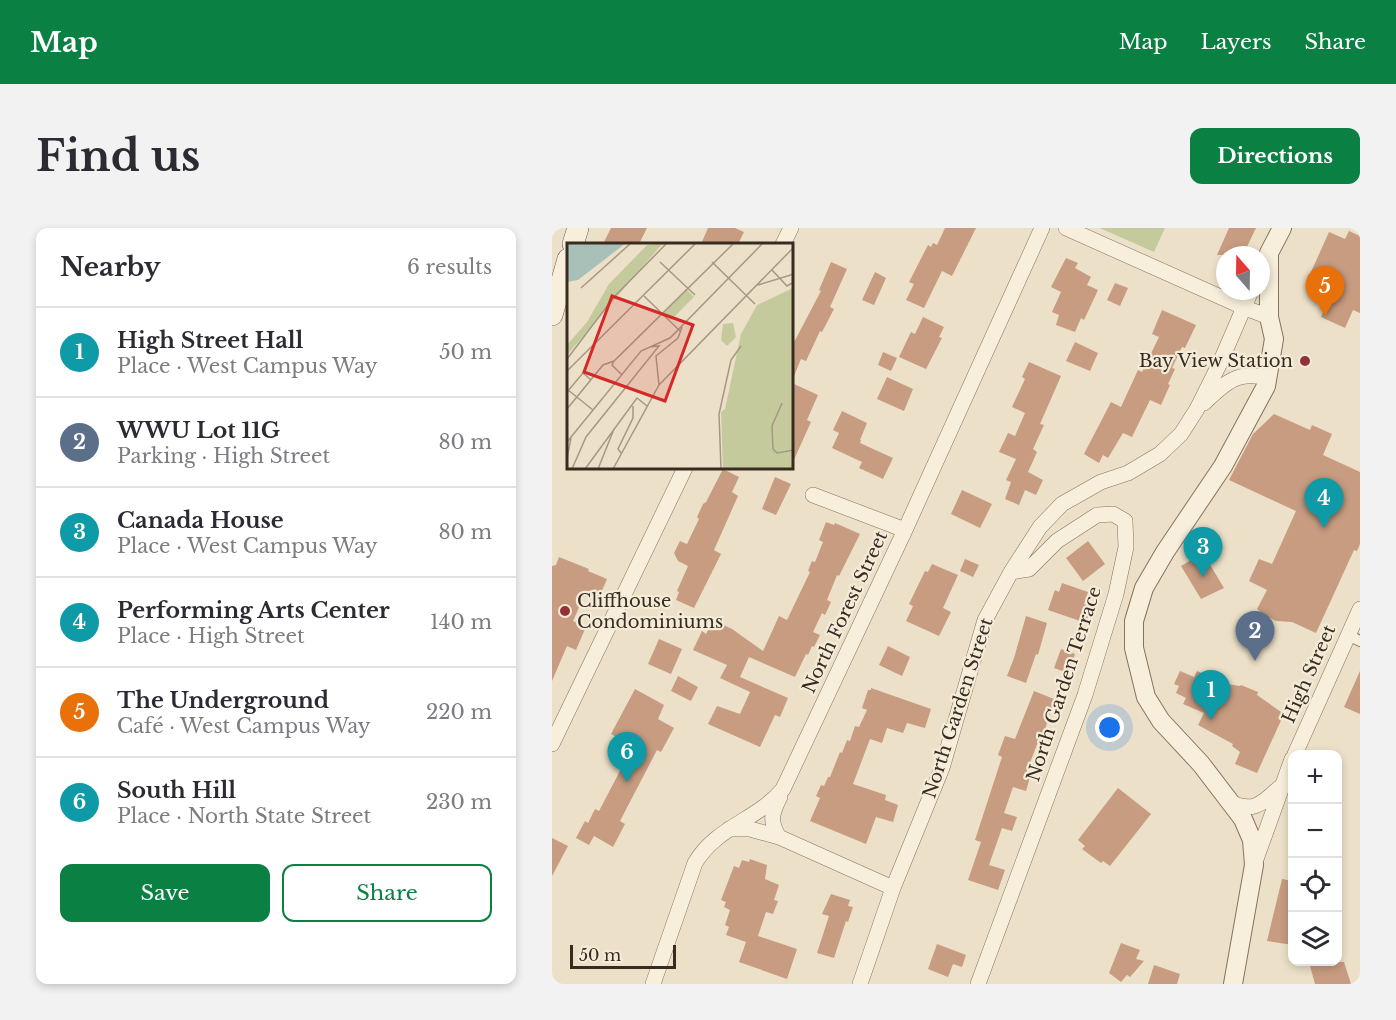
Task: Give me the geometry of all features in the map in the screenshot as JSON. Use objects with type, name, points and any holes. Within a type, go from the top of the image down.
[{"type":"main road","points":[[573,243],[578,228]]},
{"type":"main road","points":[[552,315],[567,262]]},
{"type":"street","points":[[783,243],[790,228]]},
{"type":"street","name":"North Forest Street","points":[[653,984],[695,863],[709,843],[766,805],[783,789],[905,530],[1042,228]]},
{"type":"street","points":[[1066,228],[1269,317]]},
{"type":"street","points":[[1270,251],[1282,228]]},
{"type":"street","name":"North Garden Street","points":[[860,984],[893,888],[942,768],[985,620],[1011,572],[1040,527],[1062,504],[1101,482],[1128,473],[1160,454],[1181,434],[1197,409],[1220,363],[1246,300]]},
{"type":"street","points":[[1254,865],[1252,840],[1248,826],[1201,764],[1161,721],[1146,697],[1134,648],[1134,621],[1144,588],[1165,552],[1223,466],[1266,386],[1274,339],[1269,317],[1269,300]]},
{"type":"street","name":"North Garden Street","points":[[1197,409],[1230,380],[1244,375],[1268,378]]},
{"type":"street","points":[[552,744],[684,470]]},
{"type":"street","points":[[813,495],[905,530]]},
{"type":"street","name":"North Garden Terrace","points":[[978,984],[1088,683],[1116,594],[1126,547],[1125,521],[1113,513],[1097,514],[1057,541],[1029,569],[1011,572]]},
{"type":"street","name":"High Street","points":[[1296,750],[1354,638],[1360,609]]},
{"type":"street","points":[[1233,984],[1254,865],[1288,770]]},
{"type":"street","points":[[1229,801],[1246,808],[1255,806],[1266,800],[1281,786]]},
{"type":"street","points":[[779,837],[772,824],[772,817],[783,789]]},
{"type":"street","points":[[726,830],[750,829],[779,837],[893,888]]},
{"type":"green space","points":[[1100,228],[1165,228],[1154,252]]},
{"type":"building","points":[[611,228],[647,228],[640,243],[604,243]]},
{"type":"building","points":[[708,228],[735,228],[744,232],[738,243],[701,243]]},
{"type":"building","points":[[945,228],[976,228],[952,276],[942,271],[924,308],[906,300],[914,284],[909,282],[928,245],[931,247],[933,243],[937,245]]},
{"type":"building","points":[[1229,228],[1256,228],[1247,246],[1221,246]]},
{"type":"building","points":[[1349,231],[1360,236],[1360,313],[1353,310],[1345,328],[1321,317],[1332,292],[1307,281],[1329,232],[1345,239]]},
{"type":"building","points":[[1066,258],[1078,263],[1075,268],[1091,277],[1087,285],[1098,290],[1084,320],[1081,318],[1075,332],[1056,325],[1059,315],[1052,312],[1061,292],[1051,287]]},
{"type":"building","points":[[831,262],[847,269],[830,307],[834,309],[822,332],[820,331],[806,361],[801,359],[794,376],[794,342],[821,291],[819,290]]},
{"type":"building","points":[[875,272],[886,278],[874,305],[862,300]]},
{"type":"building","points":[[1115,283],[1128,288],[1120,306],[1107,300]]},
{"type":"building","points":[[1162,310],[1196,325],[1172,368],[1175,369],[1161,405],[1150,400],[1132,437],[1123,433],[1108,458],[1103,455],[1099,463],[1084,454],[1111,402],[1121,407],[1138,370],[1142,372],[1159,337],[1152,334]]},
{"type":"building","points":[[923,317],[944,327],[939,337],[942,338],[926,369],[899,357],[911,332],[915,334]]},
{"type":"building","points":[[1075,342],[1098,353],[1090,371],[1066,361]]},
{"type":"building","points":[[883,352],[897,358],[891,371],[878,365]]},
{"type":"building","points":[[1029,362],[1061,376],[1040,424],[1044,425],[1033,449],[1037,452],[1028,472],[1043,480],[1036,495],[1025,490],[1019,505],[1005,499],[1011,482],[1006,480],[1016,459],[999,452],[1008,433],[1015,436],[1025,413],[1012,407],[1025,379],[1022,377]]},
{"type":"building","points":[[887,377],[913,389],[904,411],[877,399]]},
{"type":"building","points":[[794,384],[818,395],[807,420],[811,422],[794,460]]},
{"type":"building","points":[[842,411],[867,423],[860,443],[893,458],[883,479],[859,468],[862,462],[832,448],[839,433],[833,430]]},
{"type":"building","points":[[1274,414],[1310,430],[1312,425],[1332,434],[1323,455],[1360,472],[1360,544],[1357,551],[1354,550],[1316,633],[1292,622],[1276,621],[1263,614],[1257,609],[1267,590],[1249,581],[1259,559],[1272,564],[1296,511],[1229,480],[1253,434]]},
{"type":"building","points":[[722,470],[739,477],[732,492],[738,496],[714,550],[721,554],[694,608],[676,600],[679,592],[677,591],[688,566],[678,561],[674,553],[680,541],[687,544],[699,519],[697,517]]},
{"type":"building","points":[[775,477],[791,484],[776,515],[762,509]]},
{"type":"building","points":[[962,490],[992,504],[980,528],[951,514]]},
{"type":"building","points":[[826,522],[834,525],[835,523],[860,534],[839,576],[837,575],[827,600],[831,602],[825,615],[822,613],[813,632],[820,635],[814,647],[812,646],[808,655],[806,654],[795,677],[749,657],[740,677],[788,698],[780,717],[775,715],[760,747],[708,724],[717,706],[740,714],[750,692],[720,678],[727,665],[693,650],[702,631],[706,634],[713,620],[732,629],[763,651],[779,616],[787,620],[810,572],[808,571],[812,561],[815,562],[823,542],[819,540]]},
{"type":"building","points":[[1088,541],[1105,564],[1083,581],[1066,558]]},
{"type":"building","points":[[1203,553],[1224,588],[1201,599],[1181,566]]},
{"type":"building","name":"Cliffhouse Condominiums","points":[[559,557],[607,579],[597,602],[584,596],[573,621],[586,627],[576,650],[567,646],[552,681],[552,566],[556,565]]},
{"type":"building","points":[[965,559],[979,565],[973,577],[960,571]]},
{"type":"building","points":[[932,564],[958,575],[943,608],[951,612],[939,636],[906,621],[913,606],[909,604],[925,571],[928,572]]},
{"type":"building","points":[[1062,583],[1088,592],[1084,604],[1091,607],[1086,623],[1048,610],[1055,590],[1059,592]]},
{"type":"building","points":[[1026,616],[1047,623],[1038,655],[1036,654],[1026,683],[1007,676]]},
{"type":"building","points":[[659,639],[682,649],[671,674],[648,664]]},
{"type":"building","points":[[888,646],[910,657],[902,676],[879,665]]},
{"type":"building","points":[[1061,649],[1075,654],[1068,673],[1054,668]]},
{"type":"building","points":[[1180,671],[1194,677],[1197,671],[1227,684],[1241,685],[1258,692],[1257,695],[1284,714],[1257,773],[1235,764],[1240,752],[1232,746],[1233,744],[1198,725],[1204,713],[1183,704],[1186,698],[1176,693],[1179,686],[1174,684]]},
{"type":"building","points":[[1360,671],[1360,714],[1344,707]]},
{"type":"building","points":[[678,676],[698,687],[691,701],[671,691]]},
{"type":"building","points":[[871,688],[931,709],[925,728],[907,723],[903,733],[887,728],[882,743],[870,739],[853,784],[886,795],[885,800],[898,805],[893,822],[876,817],[866,844],[810,821],[820,798],[816,796],[821,785],[824,786],[830,777],[840,752],[842,753],[847,740],[850,741],[855,726],[859,727],[867,710],[862,708],[868,690]]},
{"type":"building","points":[[635,689],[664,705],[658,719],[674,728],[661,752],[657,750],[620,821],[625,824],[613,847],[594,836],[589,845],[576,838],[585,821],[588,823],[595,809],[599,811],[633,746],[611,734]]},
{"type":"building","points":[[1034,691],[1054,699],[1044,733],[1041,734],[1025,776],[1030,777],[1026,791],[1013,787],[1004,813],[1017,817],[1012,831],[1002,828],[989,865],[1005,870],[998,890],[968,880],[981,842],[975,840],[1002,757],[998,755],[1005,736],[1015,739]]},
{"type":"building","points":[[1118,788],[1151,814],[1110,866],[1103,861],[1101,863],[1082,849],[1085,846],[1078,840]]},
{"type":"building","points":[[552,838],[568,846],[552,876]]},
{"type":"building","points":[[750,859],[767,865],[765,879],[779,885],[774,900],[778,901],[773,914],[766,912],[758,936],[797,949],[787,979],[739,962],[746,942],[726,935],[729,927],[725,925],[730,910],[724,907],[726,902],[721,900],[734,866],[739,868],[742,860],[749,862]]},
{"type":"building","points":[[1282,879],[1288,880],[1288,944],[1267,941]]},
{"type":"building","points":[[831,894],[850,900],[848,906],[853,907],[834,958],[817,953],[829,916],[822,914]]},
{"type":"building","points":[[1121,943],[1140,950],[1136,959],[1144,961],[1130,977],[1127,975],[1121,982],[1109,973]]},
{"type":"building","points":[[937,944],[966,955],[962,967],[953,964],[948,977],[928,969]]},
{"type":"building","points":[[1344,962],[1351,984],[1315,984],[1310,966],[1342,966]]},
{"type":"building","points":[[1154,965],[1180,974],[1177,984],[1148,984]]},
{"type":"place","name":"The Underground","points":[[1325,316]]},
{"type":"place","name":"Bay View Station","points":[[1305,361]]},
{"type":"place","name":"Performing Arts Center","points":[[1324,528]]},
{"type":"place","name":"Canada House","points":[[1203,577]]},
{"type":"place","name":"Cliffhouse Condominiums","points":[[565,611]]},
{"type":"place","name":"WWU Lot 11G","points":[[1255,661]]},
{"type":"place","name":"High Street Hall","points":[[1211,720]]},
{"type":"place","name":"South Hill","points":[[627,782]]}]
